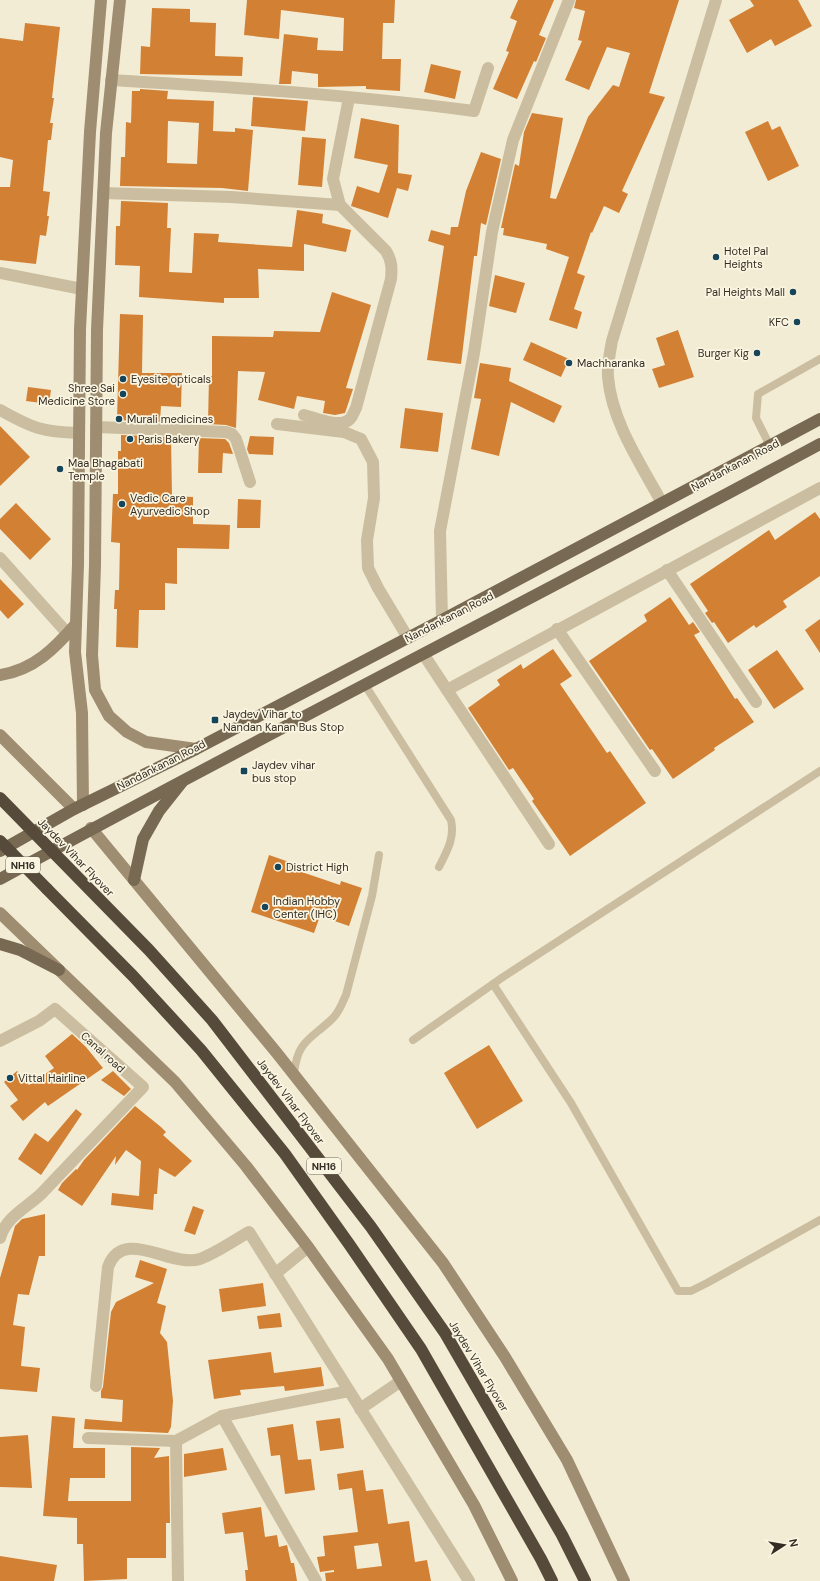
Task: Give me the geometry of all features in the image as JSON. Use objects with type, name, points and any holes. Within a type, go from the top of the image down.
[{"type":"highway","name":"Jaydev Vihar Flyover","points":[[0,798],[150,950],[212,1020],[371,1227],[445,1333],[562,1535],[585,1581]]},
{"type":"highway","name":"NH16","points":[[0,841],[133,976],[201,1050],[285,1154],[421,1349],[541,1559],[552,1581]]},
{"type":"main road","name":"Nandankanan Road","points":[[0,851],[79,807],[196,749],[408,638],[820,419]]},
{"type":"main road","name":"Nandankanan Road","points":[[0,879],[91,828],[424,655],[820,444]]},
{"type":"main road","points":[[134,880],[143,839],[159,811],[184,779]]},
{"type":"main road","points":[[0,944],[20,950],[59,970]]},
{"type":"street","points":[[79,807],[83,745],[76,652],[76,624],[82,289],[90,132],[101,0]]},
{"type":"street","points":[[120,0],[106,133],[97,330],[92,655],[95,690],[109,716],[127,732],[146,742],[196,749]]},
{"type":"street","points":[[442,620],[440,531],[474,353],[492,232],[513,140],[569,0]]},
{"type":"street","points":[[662,503],[628,439],[612,404],[608,376],[612,341],[716,0]]},
{"type":"street","points":[[111,80],[212,86],[399,101],[474,112],[488,68]]},
{"type":"street","points":[[304,415],[334,422],[344,422],[350,418],[356,408],[391,279],[392,267],[386,251],[340,205],[332,179],[349,98]]},
{"type":"street","points":[[90,132],[106,133]]},
{"type":"street","points":[[103,193],[231,197],[340,205]]},
{"type":"street","points":[[0,273],[82,289]]},
{"type":"street","points":[[0,410],[39,430],[79,433]]},
{"type":"street","points":[[277,424],[344,432],[361,439],[373,462],[374,498],[367,540],[368,568],[408,638]]},
{"type":"street","points":[[96,427],[226,432],[232,434],[250,482]]},
{"type":"street","points":[[446,690],[820,488]]},
{"type":"street","points":[[0,558],[68,634]]},
{"type":"street","points":[[667,570],[756,702]]},
{"type":"street","points":[[0,675],[23,669],[55,648],[76,624]]},
{"type":"street","points":[[557,629],[655,771]]},
{"type":"street","points":[[424,655],[549,844]]},
{"type":"street","points":[[0,735],[79,807]]},
{"type":"street","points":[[91,828],[294,1073],[442,1263],[505,1357],[567,1460],[624,1581]]},
{"type":"street","points":[[0,913],[175,1082],[246,1166],[308,1247],[388,1358],[474,1505],[512,1581]]},
{"type":"street","name":"Canal road","points":[[0,1041],[40,1021],[56,1010],[143,1087],[41,1194],[28,1206],[10,1217],[0,1238]]},
{"type":"street","points":[[96,1386],[108,1267],[112,1257],[120,1250],[132,1248],[185,1260],[199,1259],[249,1232],[469,1581]]},
{"type":"street","points":[[275,1274],[308,1247]]},
{"type":"street","points":[[360,1409],[401,1381]]},
{"type":"street","points":[[88,1438],[176,1441],[222,1416],[349,1391]]},
{"type":"street","points":[[222,1416],[316,1581]]},
{"type":"street","points":[[176,1441],[178,1581]]},
{"type":"lane","points":[[770,446],[756,418],[758,394],[820,359]]},
{"type":"lane","points":[[366,685],[451,820],[453,833],[451,844],[439,867]]},
{"type":"lane","points":[[413,1040],[493,984],[820,771]]},
{"type":"lane","points":[[294,1073],[295,1061],[301,1047],[316,1031],[332,1019],[340,1009],[346,995],[372,896],[378,855]]},
{"type":"lane","points":[[493,984],[571,1103],[678,1291],[691,1291],[707,1284],[820,1220]]},
{"type":"building","points":[[247,0],[395,0],[394,23],[383,23],[382,59],[401,59],[400,91],[366,89],[366,86],[318,87],[318,74],[292,71],[291,84],[279,84],[284,34],[318,38],[317,50],[343,51],[344,18],[281,10],[279,39],[244,35]]},
{"type":"building","points":[[518,0],[554,0],[539,35],[546,38],[536,62],[534,61],[517,99],[493,89],[509,52],[506,51],[517,21],[510,18]]},
{"type":"building","points":[[576,0],[679,0],[649,93],[665,97],[622,191],[628,194],[619,213],[604,206],[592,233],[591,232],[577,273],[585,276],[574,309],[582,312],[577,329],[549,320],[569,257],[546,249],[547,244],[503,235],[504,228],[501,228],[515,164],[519,166],[524,132],[532,113],[563,118],[550,198],[556,199],[588,117],[613,85],[619,87],[630,53],[607,47],[589,90],[565,80],[582,41],[578,40],[585,11],[574,8]]},
{"type":"building","points":[[750,0],[798,0],[812,26],[775,46],[771,39],[747,53],[729,20],[754,6]]},
{"type":"building","points":[[152,8],[190,9],[190,22],[216,23],[215,56],[243,57],[242,76],[140,74],[141,46],[150,47]]},
{"type":"building","points":[[25,23],[60,27],[52,98],[54,98],[50,123],[53,123],[51,140],[48,140],[43,191],[50,192],[47,216],[49,216],[46,236],[40,235],[36,264],[0,260],[0,187],[10,187],[13,160],[0,157],[0,38],[23,41]]},
{"type":"building","points":[[431,64],[461,71],[455,99],[424,92]]},
{"type":"building","points":[[140,89],[168,91],[167,99],[214,101],[213,131],[235,132],[235,128],[253,130],[248,191],[222,188],[120,186],[121,157],[125,157],[126,122],[131,123],[132,91],[140,91]],"holes":[[[168,121],[199,123],[197,164],[167,163]]]},
{"type":"building","points":[[253,97],[308,101],[305,131],[251,126]]},
{"type":"building","points":[[361,118],[399,125],[398,173],[412,175],[408,191],[397,188],[388,218],[351,206],[357,186],[379,193],[388,165],[354,158]]},
{"type":"building","points":[[768,121],[772,130],[780,126],[799,166],[768,181],[745,132]]},
{"type":"building","points":[[302,137],[326,139],[322,187],[298,185]]},
{"type":"building","points":[[481,152],[501,159],[486,225],[481,223],[477,256],[474,256],[461,364],[427,360],[444,246],[428,241],[431,230],[450,235],[451,227],[458,227],[466,191]]},
{"type":"building","points":[[121,201],[168,203],[167,228],[171,228],[169,272],[192,273],[194,233],[219,234],[218,242],[292,247],[297,210],[323,214],[322,223],[351,230],[346,252],[304,244],[304,271],[258,269],[259,298],[224,298],[224,303],[139,297],[140,266],[115,265],[116,226],[120,226]]},
{"type":"building","points":[[495,275],[525,283],[516,313],[489,306]]},
{"type":"building","points":[[332,292],[371,305],[346,388],[353,389],[345,413],[335,415],[323,413],[325,401],[297,396],[294,409],[258,400],[265,372],[238,371],[236,428],[226,425],[208,424],[209,376],[212,376],[212,336],[273,337],[274,331],[320,332]]},
{"type":"building","points":[[120,314],[143,315],[142,373],[182,373],[181,407],[161,406],[160,422],[117,420]]},
{"type":"building","points":[[678,330],[694,377],[659,388],[652,369],[665,365],[656,338]]},
{"type":"building","points":[[531,342],[569,359],[561,377],[523,360]]},
{"type":"building","points":[[480,363],[511,368],[509,381],[562,406],[554,423],[511,402],[499,456],[471,449],[481,399],[474,398]]},
{"type":"building","points":[[28,387],[51,390],[49,404],[26,401]]},
{"type":"building","points":[[405,408],[443,413],[438,452],[400,448]]},
{"type":"building","points":[[0,426],[30,457],[0,486]]},
{"type":"building","points":[[121,435],[171,437],[172,496],[193,497],[193,524],[230,525],[229,549],[177,548],[177,584],[165,583],[165,610],[139,610],[138,648],[116,647],[117,609],[114,609],[115,590],[119,590],[120,543],[111,542],[113,494],[118,494],[118,451],[121,451]]},
{"type":"building","points":[[250,436],[274,437],[273,455],[249,454],[247,449]]},
{"type":"building","points":[[199,438],[225,439],[229,443],[233,454],[223,453],[222,473],[198,473]]},
{"type":"building","points":[[238,499],[261,500],[260,528],[237,528]]},
{"type":"building","points":[[16,503],[51,539],[30,560],[0,529],[0,519]]},
{"type":"building","points":[[815,512],[820,519],[820,576],[783,601],[787,607],[756,628],[754,625],[728,643],[714,622],[712,623],[705,613],[708,611],[690,584],[769,530],[775,540]]},
{"type":"building","points":[[0,579],[24,604],[8,619],[0,610]]},
{"type":"building","points":[[670,597],[689,625],[693,622],[700,632],[694,635],[735,699],[737,698],[754,722],[714,748],[715,750],[673,779],[652,749],[650,750],[589,661],[647,621],[644,615]]},
{"type":"building","points":[[820,619],[820,653],[805,630]]},
{"type":"building","points":[[553,649],[572,676],[560,684],[607,753],[610,751],[646,803],[570,856],[532,801],[534,799],[513,768],[509,770],[468,708],[500,685],[497,680],[521,664],[523,669]]},
{"type":"building","points":[[777,650],[804,689],[774,709],[748,670]]},
{"type":"building","points":[[269,855],[292,863],[290,868],[340,885],[341,881],[362,888],[349,926],[320,916],[314,933],[251,912]]},
{"type":"building","points":[[72,1034],[86,1047],[103,1068],[48,1106],[45,1102],[23,1121],[10,1106],[18,1100],[4,1082],[17,1071],[29,1085],[54,1068],[45,1056]]},
{"type":"building","points":[[489,1045],[523,1101],[477,1129],[444,1073]]},
{"type":"building","points":[[113,1071],[131,1089],[124,1096],[101,1080]]},
{"type":"building","points":[[135,1106],[161,1127],[166,1132],[163,1135],[192,1161],[175,1177],[159,1168],[157,1194],[154,1194],[153,1210],[111,1205],[112,1193],[139,1196],[141,1161],[126,1150],[115,1165],[116,1156],[82,1206],[58,1190],[62,1183],[76,1169],[77,1170],[84,1160]]},
{"type":"building","points":[[76,1109],[82,1114],[41,1175],[18,1159],[35,1133],[48,1142]]},
{"type":"building","points":[[193,1206],[204,1210],[195,1235],[184,1231]]},
{"type":"building","points":[[45,1214],[45,1256],[39,1256],[29,1295],[18,1294],[13,1325],[25,1327],[21,1366],[40,1368],[37,1392],[0,1389],[0,1278],[15,1226],[22,1219]]},
{"type":"building","points":[[140,1260],[167,1269],[157,1303],[166,1306],[160,1333],[167,1342],[173,1401],[171,1427],[168,1433],[84,1429],[85,1419],[122,1422],[123,1400],[101,1398],[101,1391],[103,1387],[111,1312],[116,1302],[154,1283],[135,1277]]},
{"type":"building","points":[[263,1283],[266,1306],[222,1312],[219,1289]]},
{"type":"building","points":[[280,1313],[282,1327],[259,1329],[257,1316]]},
{"type":"building","points":[[271,1352],[274,1373],[321,1367],[324,1386],[285,1391],[284,1386],[240,1390],[241,1395],[214,1399],[208,1360]]},
{"type":"building","points":[[52,1416],[75,1418],[73,1448],[105,1448],[105,1478],[70,1478],[68,1501],[131,1501],[131,1447],[160,1448],[154,1458],[169,1456],[170,1523],[166,1523],[166,1558],[127,1558],[127,1579],[84,1581],[83,1544],[77,1544],[77,1518],[43,1516]]},
{"type":"building","points":[[340,1418],[344,1448],[320,1451],[316,1421]]},
{"type":"building","points":[[293,1424],[298,1460],[311,1459],[315,1490],[285,1494],[280,1455],[271,1456],[267,1428]]},
{"type":"building","points":[[28,1435],[32,1488],[0,1487],[0,1437]]},
{"type":"building","points":[[223,1448],[227,1470],[184,1477],[184,1454]]},
{"type":"building","points":[[363,1470],[366,1491],[383,1489],[388,1524],[409,1521],[415,1562],[427,1560],[431,1581],[326,1581],[325,1573],[334,1572],[334,1570],[320,1572],[317,1557],[325,1556],[323,1536],[358,1532],[352,1488],[339,1490],[337,1474]],"holes":[[[378,1543],[382,1566],[357,1569],[354,1546]]]},
{"type":"building","points":[[261,1507],[265,1537],[277,1535],[279,1547],[287,1545],[291,1563],[294,1563],[297,1581],[246,1581],[245,1570],[248,1570],[243,1532],[225,1534],[222,1513]]},
{"type":"building","points":[[0,1556],[57,1565],[54,1581],[0,1581]]},
{"type":"place","name":"Hotel Pal Heights","points":[[716,257]]},
{"type":"place","name":"Pal Heights Mall","points":[[793,292]]},
{"type":"place","name":"KFC","points":[[797,322]]},
{"type":"place","name":"Burger Kig","points":[[757,353]]},
{"type":"place","name":"Machharanka","points":[[569,363]]},
{"type":"place","name":"Eyesite opticals","points":[[123,379]]},
{"type":"place","name":"Shree Sai Medicine Store","points":[[123,394]]},
{"type":"place","name":"Murali medicines","points":[[119,419]]},
{"type":"place","name":"Paris Bakery","points":[[130,439]]},
{"type":"place","name":"Maa Bhagabati Temple","points":[[60,469]]},
{"type":"place","name":"Vedic Care Ayurvedic Shop","points":[[122,504]]},
{"type":"place","name":"Jaydev Vihar to Nandan Kanan Bus Stop","points":[[215,720]]},
{"type":"place","name":"Jaydev vihar bus stop","points":[[244,771]]},
{"type":"place","name":"District High","points":[[278,867]]},
{"type":"place","name":"Indian Hobby Center (IHC)","points":[[265,907]]},
{"type":"place","name":"Vittal Hairline","points":[[10,1078]]}]
